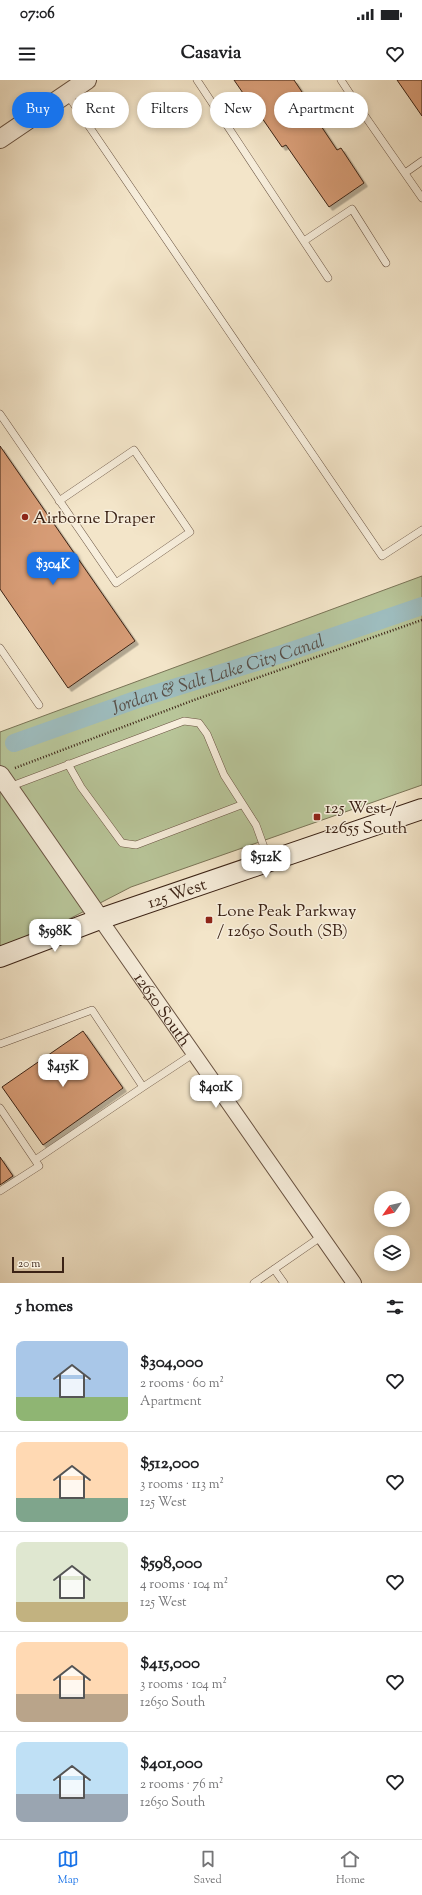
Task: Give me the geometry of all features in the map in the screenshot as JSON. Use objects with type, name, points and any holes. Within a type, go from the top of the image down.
[{"type":"main road","name":"125 West","points":[[0,957],[100,919],[422,809]]},
{"type":"street","points":[[0,139],[87,80]]},
{"type":"street","name":"12650 South","points":[[7,777],[100,919],[354,1283]]},
{"type":"lane","points":[[197,80],[328,278]]},
{"type":"lane","points":[[342,80],[422,198]]},
{"type":"lane","points":[[67,94],[382,556],[422,530]]},
{"type":"lane","points":[[405,173],[422,161]]},
{"type":"lane","points":[[304,241],[352,209],[386,262]]},
{"type":"lane","points":[[0,414],[116,583],[190,532],[134,450],[60,501]]},
{"type":"lane","points":[[0,648],[39,705]]},
{"type":"lane","points":[[7,777],[68,764],[184,721],[198,723],[207,734],[224,775],[256,825],[269,861]]},
{"type":"lane","points":[[68,764],[81,786],[122,843],[136,845],[242,805]]},
{"type":"lane","points":[[0,1044],[92,1010],[143,1087]]},
{"type":"lane","points":[[35,1160],[193,1054]]},
{"type":"lane","points":[[0,1108],[39,1166],[0,1191]]},
{"type":"lane","points":[[254,1283],[322,1236]]},
{"type":"lane","points":[[274,1269],[284,1283]]},
{"type":"path","points":[[7,777],[194,700],[422,620]]},
{"type":"green space","points":[[422,576],[422,785],[131,887],[46,931],[0,948],[0,732]]},
{"type":"building","points":[[234,80],[294,80],[302,92],[274,92],[274,128],[322,128],[337,150],[341,148],[364,183],[329,207],[286,145],[282,147],[266,124],[266,92],[242,92]]},
{"type":"building","points":[[397,80],[422,80],[422,116]]},
{"type":"building","name":"Airborne Draper","points":[[0,446],[135,641],[68,688],[0,589]]},
{"type":"building","points":[[83,1031],[123,1088],[43,1145],[2,1087]]},
{"type":"building","points":[[0,1157],[13,1176],[0,1185]]},
{"type":"waterway","name":"Jordan & Salt Lake City Canal","points":[[14,743],[138,699],[285,653],[422,606]]},
{"type":"place","name":"Airborne Draper","points":[[25,517]]},
{"type":"place","name":"125 West / 12655 South","points":[[317,817]]},
{"type":"place","name":"Lone Peak Parkway / 12650 South (SB)","points":[[209,920]]}]
